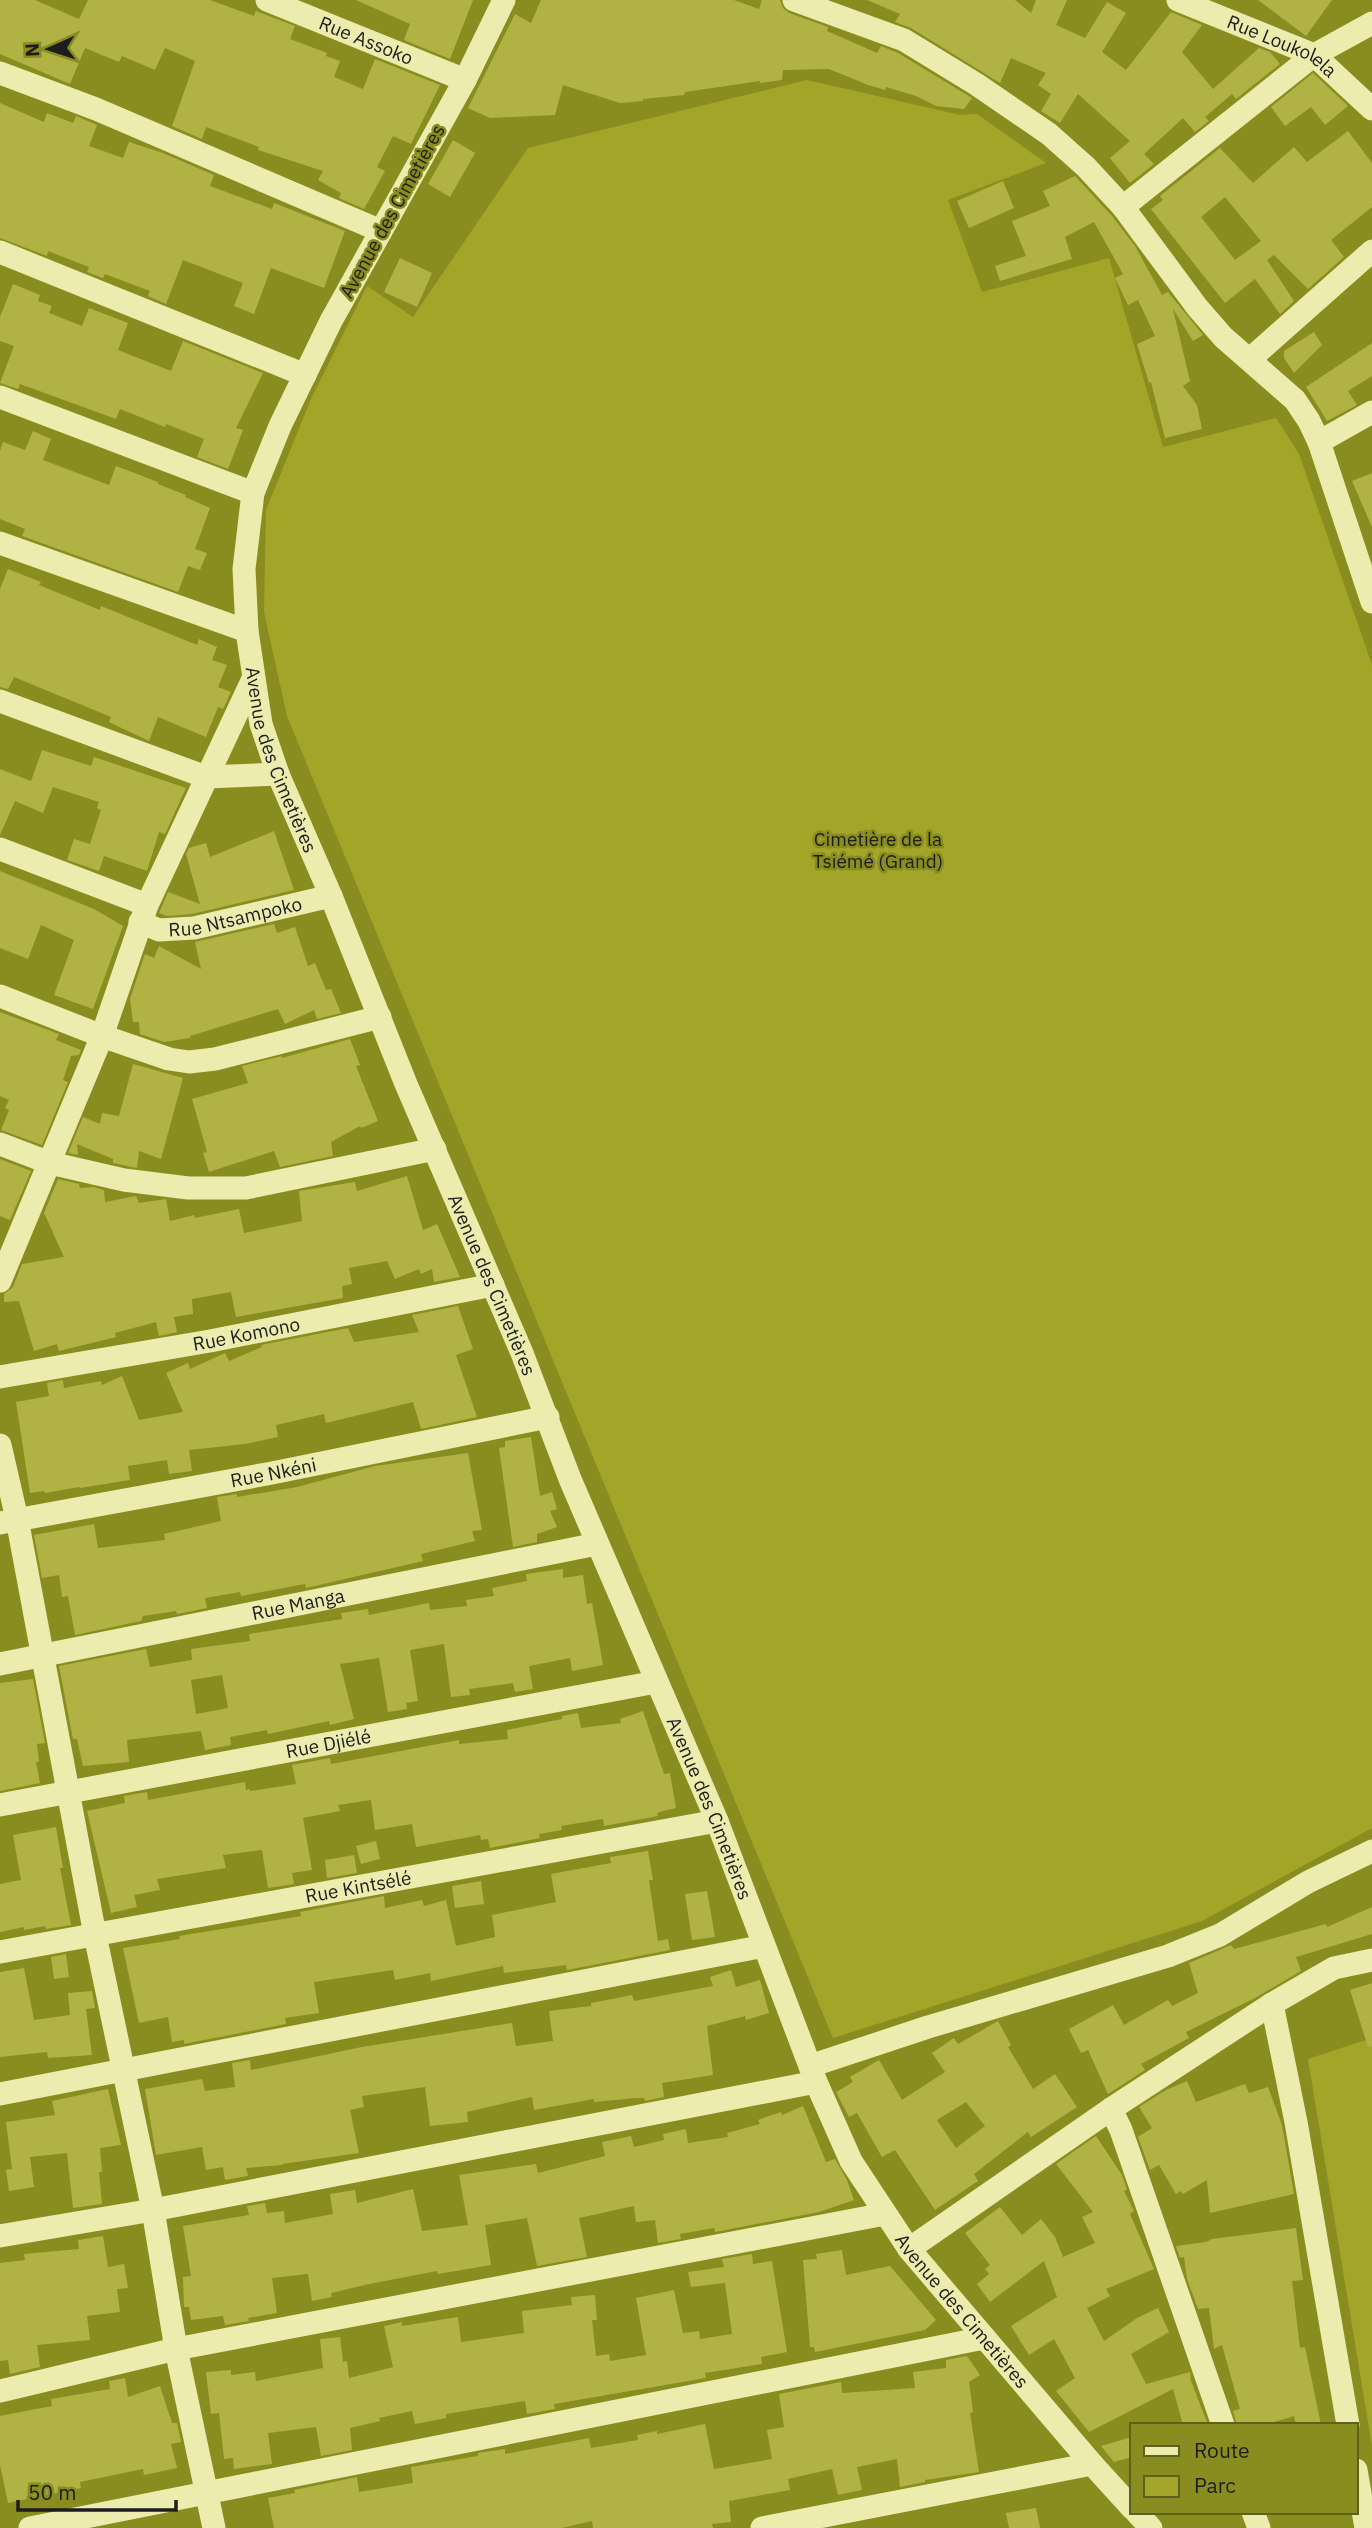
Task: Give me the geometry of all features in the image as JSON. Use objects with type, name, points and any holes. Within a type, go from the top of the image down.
[{"type":"street","name":"Rue Assoko","points":[[267,0],[465,80]]},
{"type":"street","name":"Avenue des Cimetières","points":[[504,0],[465,80],[331,321],[280,426],[253,493],[244,569],[252,681],[265,742],[331,896],[406,1084],[548,1416],[597,1544],[717,1821],[813,2074],[851,2161],[909,2249],[1130,2506]]},
{"type":"street","points":[[794,0],[904,40],[976,84],[1049,134],[1086,167],[1123,206],[1197,307],[1223,337],[1295,400],[1310,421],[1365,557],[1372,602]]},
{"type":"street","name":"Rue Loukolela","points":[[1178,0],[1314,55],[1372,109]]},
{"type":"street","points":[[1123,206],[1314,55],[1372,23]]},
{"type":"street","points":[[0,73],[96,109],[381,231]]},
{"type":"street","points":[[1250,359],[1372,251]]},
{"type":"street","points":[[0,252],[305,375]]},
{"type":"street","points":[[0,397],[253,493]]},
{"type":"street","points":[[1319,442],[1372,412]]},
{"type":"street","points":[[0,543],[247,631]]},
{"type":"street","points":[[0,1281],[102,1036],[144,914],[252,681]]},
{"type":"street","points":[[0,702],[206,777],[278,774]]},
{"type":"street","name":"Rue Ntsampoko","points":[[0,849],[144,914],[159,930],[194,928],[331,896]]},
{"type":"street","points":[[0,996],[102,1036],[169,1059],[189,1062],[215,1059],[380,1017]]},
{"type":"street","points":[[0,1144],[50,1163],[124,1180],[188,1188],[246,1188],[435,1149]]},
{"type":"street","name":"Rue Komono","points":[[0,1377],[210,1341],[492,1286]]},
{"type":"street","name":"Rue Nkéni","points":[[9,1521],[272,1473],[548,1416]]},
{"type":"street","points":[[0,1445],[9,1521],[43,1655],[95,1935],[153,2210],[176,2349],[214,2528]]},
{"type":"street","name":"Rue Manga","points":[[0,1664],[597,1544]]},
{"type":"street","name":"Rue Djiélé","points":[[0,1805],[656,1682]]},
{"type":"street","name":"Rue Kintsélé","points":[[0,1952],[717,1821]]},
{"type":"street","points":[[0,2236],[153,2210],[813,2074],[928,2027],[1168,1955],[1220,1935],[1308,1882],[1372,1851]]},
{"type":"street","points":[[0,2094],[764,1946]]},
{"type":"street","points":[[909,2249],[1111,2109],[1272,2004],[1334,1968],[1372,1960]]},
{"type":"street","points":[[1272,2004],[1296,2122],[1348,2423]]},
{"type":"street","points":[[1111,2109],[1121,2130],[1222,2423]]},
{"type":"street","points":[[0,2391],[176,2349],[885,2214]]},
{"type":"street","points":[[30,2528],[984,2337]]},
{"type":"street","points":[[762,2528],[1092,2464]]},
{"type":"street","points":[[1358,2482],[1366,2528]]},
{"type":"street","points":[[1138,2514],[1151,2528]]},
{"type":"green space","name":"Cimetière de la Tsiémé (Grand)","points":[[807,80],[960,115],[977,114],[1046,163],[948,200],[982,292],[1109,258],[1163,447],[1276,418],[1299,454],[1372,665],[1372,1828],[1202,1921],[833,2038],[287,716],[264,612],[266,510],[311,399],[367,286],[413,317],[528,148]]},
{"type":"green space","points":[[1372,2038],[1372,2446],[1308,2059]]},
{"type":"building","points":[[0,0],[35,0],[79,19],[88,0],[210,0],[254,16],[256,11],[295,26],[290,39],[340,61],[334,77],[363,89],[375,59],[440,85],[411,144],[393,136],[377,167],[385,171],[364,209],[339,198],[341,193],[318,180],[323,171],[258,150],[259,147],[206,127],[202,139],[172,126],[195,61],[165,48],[155,70],[122,56],[119,62],[85,48],[70,84],[0,54]]},
{"type":"building","points":[[356,0],[473,0],[450,59],[404,40],[410,24]]},
{"type":"building","points":[[541,0],[734,0],[759,9],[762,0],[780,0],[789,13],[828,27],[827,31],[877,53],[881,46],[898,53],[972,98],[964,109],[936,106],[916,96],[868,85],[829,69],[783,70],[782,80],[760,81],[620,103],[563,85],[555,115],[490,118],[468,108],[515,14],[531,23]]},
{"type":"building","points":[[867,0],[1015,0],[1031,13],[1036,0],[1067,0],[1056,25],[1085,38],[1107,2],[1126,13],[1102,52],[1126,70],[1171,12],[1202,25],[1182,52],[1213,89],[1259,48],[1270,52],[1280,64],[1236,99],[1232,94],[1205,117],[1209,121],[1195,132],[1183,118],[1144,154],[1154,164],[1130,183],[1110,158],[1130,141],[1078,94],[1060,123],[1041,111],[1051,94],[1038,85],[1046,73],[1011,58],[1000,83],[911,28],[895,22],[900,14]]},
{"type":"building","points":[[1258,0],[1332,0],[1306,36]]},
{"type":"building","points":[[1313,73],[1348,106],[1325,125],[1311,107],[1285,126],[1271,107]]},
{"type":"building","points":[[0,103],[44,122],[47,113],[73,123],[76,116],[97,125],[89,146],[123,158],[129,142],[163,153],[214,175],[210,186],[272,209],[274,203],[345,231],[324,288],[271,268],[254,314],[234,306],[243,283],[183,260],[166,304],[148,296],[150,291],[105,274],[103,278],[87,272],[89,267],[48,251],[47,256],[0,238]]},
{"type":"building","points":[[1348,131],[1372,163],[1372,207],[1331,240],[1344,257],[1308,289],[1274,255],[1267,260],[1294,301],[1280,314],[1255,279],[1225,303],[1151,209],[1163,200],[1160,196],[1220,148],[1253,183],[1294,147],[1307,162]],"holes":[[[1225,197],[1261,241],[1235,260],[1201,217]]]},
{"type":"building","points":[[453,140],[475,153],[450,197],[428,184]]},
{"type":"building","points":[[1075,176],[1135,246],[1162,295],[1168,292],[1203,335],[1193,341],[1173,309],[1190,381],[1183,386],[1197,405],[1202,429],[1165,438],[1151,382],[1149,383],[1137,344],[1155,336],[1138,300],[1128,305],[1115,278],[1123,274],[1094,222],[1065,237],[1072,259],[1000,281],[995,266],[1026,256],[1012,221],[1050,206],[1043,191]]},
{"type":"building","points":[[1003,181],[1014,208],[969,228],[957,201]]},
{"type":"building","points":[[400,258],[432,273],[417,307],[384,292]]},
{"type":"building","points":[[13,284],[40,295],[38,301],[52,306],[49,313],[82,326],[89,308],[128,323],[118,350],[171,371],[183,341],[263,373],[236,428],[243,430],[228,469],[197,457],[204,439],[166,424],[165,427],[120,409],[116,419],[20,384],[18,389],[0,383],[14,346],[0,341],[0,317]]},
{"type":"building","points":[[1314,332],[1322,345],[1294,373],[1284,358],[1284,351]]},
{"type":"building","points":[[1372,343],[1372,376],[1348,391],[1357,405],[1327,421],[1306,387]]},
{"type":"building","points":[[33,431],[51,439],[43,460],[109,485],[116,466],[158,482],[210,508],[195,549],[207,553],[200,570],[188,566],[178,592],[22,536],[25,529],[0,519],[0,451],[3,442],[25,450]]},
{"type":"building","points":[[1372,473],[1372,527],[1352,481]]},
{"type":"building","points":[[8,569],[100,610],[101,606],[197,645],[199,639],[217,647],[212,660],[227,665],[218,687],[231,692],[223,709],[218,707],[206,737],[158,717],[149,741],[109,722],[111,717],[14,677],[8,689],[0,687],[0,589]]},
{"type":"building","points":[[42,750],[91,766],[94,757],[186,788],[165,834],[159,832],[147,871],[104,856],[99,871],[67,860],[74,839],[90,844],[101,810],[97,808],[99,802],[53,787],[43,813],[15,801],[0,835],[0,769],[31,781]]},
{"type":"building","points":[[274,831],[294,890],[192,914],[167,916],[159,913],[168,892],[200,904],[186,854],[189,848],[206,843],[210,857]]},
{"type":"building","points":[[0,871],[94,909],[123,926],[93,1009],[54,995],[74,940],[41,925],[28,959],[0,948]]},
{"type":"building","points":[[274,924],[277,933],[295,927],[308,966],[315,963],[326,990],[331,989],[341,1013],[317,1019],[314,1010],[285,1024],[278,1009],[190,1038],[164,1042],[140,1034],[139,1022],[133,1022],[130,999],[145,954],[154,958],[159,946],[201,969],[195,942]]},
{"type":"building","points":[[0,1012],[59,1034],[56,1040],[81,1050],[79,1055],[71,1056],[63,1080],[68,1082],[42,1145],[1,1130],[9,1110],[5,1108],[9,1100],[0,1096]]},
{"type":"building","points":[[350,1039],[360,1065],[356,1066],[378,1121],[361,1128],[360,1126],[331,1142],[333,1156],[280,1167],[274,1151],[209,1172],[203,1153],[207,1152],[192,1099],[248,1083],[242,1066]]},
{"type":"building","points":[[133,1064],[183,1078],[161,1159],[139,1151],[137,1168],[113,1163],[113,1159],[77,1144],[78,1155],[68,1153],[83,1117],[100,1124],[102,1113],[119,1116]]},
{"type":"building","points":[[0,1159],[31,1171],[10,1220],[0,1216]]},
{"type":"building","points":[[407,1176],[423,1230],[437,1224],[460,1277],[434,1282],[432,1269],[421,1274],[419,1269],[395,1279],[387,1261],[349,1268],[352,1284],[342,1286],[343,1298],[236,1317],[231,1292],[192,1299],[193,1314],[174,1317],[177,1332],[159,1336],[156,1322],[115,1333],[116,1337],[59,1351],[57,1344],[34,1351],[19,1301],[4,1302],[4,1294],[13,1287],[22,1264],[64,1257],[44,1213],[58,1179],[79,1184],[80,1188],[104,1190],[105,1202],[136,1196],[139,1203],[166,1199],[170,1221],[239,1209],[244,1233],[302,1221],[299,1191],[355,1182],[357,1191]]},
{"type":"building","points":[[458,1306],[473,1349],[456,1355],[477,1417],[421,1429],[413,1402],[326,1423],[324,1414],[276,1425],[278,1437],[245,1444],[189,1450],[192,1471],[169,1474],[167,1460],[128,1466],[130,1480],[30,1493],[16,1402],[49,1396],[47,1383],[63,1380],[64,1388],[101,1381],[102,1385],[122,1376],[139,1420],[183,1412],[166,1373],[188,1363],[190,1369],[225,1353],[229,1361],[262,1347],[261,1345],[348,1328],[354,1342],[419,1332],[412,1315]]},
{"type":"building","points":[[531,1437],[540,1496],[552,1492],[557,1509],[550,1511],[557,1527],[537,1534],[537,1542],[513,1547],[499,1448],[505,1447],[505,1441]]},
{"type":"building","points":[[468,1453],[482,1530],[472,1531],[475,1541],[421,1554],[423,1561],[306,1588],[305,1584],[241,1596],[240,1592],[205,1598],[207,1608],[177,1614],[176,1611],[143,1616],[141,1621],[75,1635],[68,1596],[62,1597],[59,1575],[42,1578],[34,1535],[94,1524],[98,1548],[165,1540],[164,1534],[221,1521],[217,1497],[237,1494],[237,1497],[297,1487],[375,1466]]},
{"type":"building","points":[[563,1569],[563,1578],[583,1575],[587,1604],[592,1603],[603,1665],[572,1671],[570,1658],[529,1666],[533,1689],[515,1692],[513,1683],[469,1689],[470,1695],[451,1697],[444,1644],[410,1650],[418,1701],[406,1703],[407,1709],[388,1712],[379,1658],[340,1664],[354,1719],[330,1725],[329,1721],[268,1734],[267,1730],[230,1737],[231,1745],[205,1750],[201,1731],[127,1740],[129,1762],[83,1766],[77,1739],[73,1739],[59,1666],[146,1649],[150,1667],[192,1660],[191,1649],[250,1641],[249,1634],[342,1619],[341,1613],[368,1609],[369,1615],[429,1603],[430,1610],[467,1606],[466,1600],[494,1596],[492,1588],[527,1581],[526,1574]],"holes":[[[222,1675],[228,1708],[196,1714],[191,1680]]]},
{"type":"building","points":[[33,1679],[45,1743],[37,1744],[39,1762],[36,1762],[40,1783],[0,1791],[0,1683]]},
{"type":"building","points":[[643,1711],[664,1774],[670,1773],[676,1808],[657,1813],[658,1816],[604,1826],[603,1819],[561,1826],[562,1830],[539,1834],[540,1838],[490,1848],[488,1839],[481,1840],[480,1835],[416,1847],[412,1824],[375,1830],[371,1800],[338,1805],[340,1811],[303,1818],[312,1870],[292,1873],[294,1884],[268,1888],[262,1850],[223,1855],[226,1868],[157,1879],[160,1890],[134,1895],[137,1907],[111,1913],[87,1811],[125,1803],[124,1796],[147,1792],[148,1800],[245,1782],[246,1790],[250,1791],[296,1784],[292,1765],[330,1758],[331,1764],[459,1740],[459,1744],[508,1739],[507,1730],[562,1719],[562,1716],[578,1713],[581,1728],[621,1723],[620,1719]]},
{"type":"building","points":[[56,1827],[63,1868],[60,1868],[71,1925],[24,1930],[24,1927],[0,1932],[0,1884],[21,1880],[13,1835]]},
{"type":"building","points":[[376,1841],[380,1859],[361,1864],[356,1846]]},
{"type":"building","points":[[648,1851],[653,1880],[649,1880],[658,1941],[668,1939],[670,1950],[567,1970],[566,1965],[504,1973],[503,1966],[431,1981],[430,1973],[395,1980],[393,1970],[314,1982],[319,2013],[285,2018],[286,2024],[184,2044],[184,2040],[172,2042],[168,2017],[139,2023],[123,1948],[301,1916],[300,1912],[384,1896],[385,1908],[422,1900],[424,1906],[446,1900],[456,1946],[495,1937],[492,1915],[556,1902],[551,1874],[611,1863],[610,1857]]},
{"type":"building","points":[[354,1855],[357,1873],[327,1878],[325,1860]]},
{"type":"building","points":[[481,1881],[484,1904],[455,1908],[452,1886]]},
{"type":"building","points":[[707,1891],[715,1937],[692,1940],[685,1894]]},
{"type":"building","points":[[1372,1907],[1372,1934],[1296,1957],[1301,1971],[1255,1998],[1186,2032],[1189,2038],[1141,2064],[1145,2070],[1108,2094],[1088,2050],[1081,2053],[1069,2029],[1113,2005],[1124,2025],[1168,2000],[1172,2006],[1198,1993],[1189,1963],[1231,1945],[1234,1949],[1326,1924],[1327,1927]]},
{"type":"building","points":[[66,1954],[69,1977],[54,1979],[51,1957]]},
{"type":"building","points":[[24,1968],[34,2020],[70,2015],[68,1993],[92,1991],[95,2008],[86,2009],[92,2055],[48,2058],[47,2052],[0,2057],[0,1972]]},
{"type":"building","points":[[731,1970],[736,1987],[760,1980],[769,2013],[746,2020],[745,2016],[707,2026],[713,2075],[662,2083],[664,2097],[645,2101],[644,2098],[636,2098],[594,2102],[594,2099],[534,2110],[532,2097],[467,2112],[468,2122],[430,2126],[425,2087],[362,2096],[364,2107],[350,2110],[359,2153],[246,2168],[248,2176],[225,2180],[223,2167],[206,2170],[202,2147],[156,2155],[145,2089],[202,2079],[205,2091],[235,2087],[232,2063],[250,2060],[251,2070],[362,2047],[512,2023],[516,2046],[553,2041],[549,2011],[591,2006],[591,2003],[632,1995],[634,2001],[713,1986],[710,1977]]},
{"type":"building","points":[[1372,1983],[1372,2046],[1368,2047],[1350,1990]]},
{"type":"building","points":[[998,2021],[1011,2045],[1008,2047],[1033,2089],[1055,2074],[1077,2107],[1031,2137],[1028,2132],[974,2174],[978,2181],[935,2210],[895,2150],[882,2157],[857,2113],[849,2117],[836,2092],[853,2082],[850,2077],[879,2060],[902,2100],[945,2072],[932,2053],[954,2038],[958,2044]],"holes":[[[966,2102],[985,2126],[956,2148],[937,2120]]]},
{"type":"building","points":[[1187,2081],[1196,2102],[1245,2084],[1249,2093],[1268,2087],[1282,2125],[1294,2194],[1210,2213],[1207,2180],[1183,2194],[1181,2191],[1176,2194],[1159,2165],[1150,2170],[1138,2137],[1152,2128],[1139,2107]]},
{"type":"building","points":[[108,2089],[121,2145],[100,2148],[102,2204],[73,2208],[67,2153],[30,2157],[34,2187],[9,2191],[6,2170],[12,2169],[6,2122],[55,2115],[52,2101]]},
{"type":"building","points":[[803,2106],[826,2162],[835,2159],[854,2200],[819,2212],[715,2232],[714,2228],[680,2234],[681,2239],[658,2243],[655,2220],[636,2222],[634,2206],[579,2218],[587,2257],[537,2266],[527,2218],[485,2225],[491,2265],[438,2274],[437,2271],[369,2284],[331,2293],[332,2297],[312,2301],[308,2274],[272,2278],[277,2313],[225,2325],[223,2316],[191,2320],[189,2307],[184,2307],[183,2277],[191,2276],[183,2226],[249,2215],[247,2206],[265,2203],[267,2213],[284,2211],[285,2223],[333,2214],[330,2194],[355,2190],[357,2203],[413,2189],[422,2231],[468,2225],[459,2175],[536,2164],[538,2173],[605,2156],[602,2142],[631,2136],[634,2147],[664,2140],[663,2134],[686,2129],[688,2143],[728,2137],[727,2133],[760,2124],[758,2120],[781,2112],[782,2115]]},
{"type":"building","points":[[1096,2136],[1122,2175],[1127,2190],[1124,2191],[1134,2211],[1130,2214],[1154,2269],[1106,2289],[1110,2296],[1087,2308],[1104,2341],[1137,2318],[1158,2308],[1169,2332],[1131,2354],[1146,2384],[1190,2372],[1207,2423],[1182,2423],[1173,2389],[1089,2432],[1056,2391],[1075,2378],[1054,2339],[1029,2355],[1011,2326],[1057,2297],[1044,2261],[990,2302],[977,2284],[989,2274],[985,2269],[990,2265],[965,2233],[1000,2207],[1022,2235],[1041,2219],[1055,2237],[1063,2257],[1095,2243],[1082,2217],[1093,2212],[1056,2164]]},
{"type":"building","points":[[1296,2228],[1303,2280],[1292,2281],[1300,2348],[1305,2347],[1321,2423],[1296,2423],[1294,2416],[1271,2423],[1236,2423],[1233,2411],[1240,2409],[1222,2345],[1214,2349],[1209,2308],[1198,2309],[1187,2279],[1184,2257],[1180,2258],[1176,2246]]},
{"type":"building","points":[[103,2236],[108,2267],[124,2264],[128,2288],[117,2289],[120,2312],[87,2316],[90,2340],[37,2345],[40,2367],[10,2374],[8,2360],[0,2361],[0,2263],[25,2260],[24,2254],[79,2249],[78,2240]]},
{"type":"building","points":[[842,2250],[846,2275],[890,2266],[936,2320],[925,2330],[815,2352],[814,2347],[810,2347],[803,2260],[817,2259],[816,2254]]},
{"type":"building","points":[[752,2254],[753,2264],[772,2261],[787,2352],[761,2357],[762,2364],[705,2373],[706,2378],[554,2404],[555,2409],[527,2414],[525,2401],[446,2414],[446,2418],[415,2424],[412,2411],[350,2428],[352,2450],[321,2456],[316,2427],[268,2433],[272,2464],[234,2469],[233,2458],[224,2459],[219,2413],[211,2414],[206,2372],[231,2370],[231,2375],[255,2372],[256,2381],[323,2368],[320,2339],[340,2337],[343,2362],[347,2361],[349,2378],[393,2367],[384,2326],[402,2322],[402,2326],[458,2317],[461,2342],[524,2333],[522,2311],[572,2305],[571,2297],[595,2295],[597,2320],[592,2320],[596,2356],[609,2354],[610,2361],[646,2355],[636,2298],[674,2290],[683,2333],[699,2331],[700,2339],[732,2334],[725,2283],[691,2287],[688,2272],[724,2267],[722,2259]]},
{"type":"building","points":[[967,2356],[980,2375],[969,2382],[973,2412],[970,2413],[979,2472],[925,2480],[900,2487],[897,2459],[857,2467],[862,2490],[838,2495],[832,2469],[788,2479],[790,2490],[729,2501],[731,2522],[712,2524],[713,2528],[593,2528],[592,2521],[562,2528],[274,2528],[268,2498],[357,2477],[359,2492],[413,2483],[411,2467],[505,2449],[505,2454],[589,2438],[591,2448],[638,2440],[637,2435],[657,2431],[657,2434],[705,2424],[714,2469],[772,2459],[767,2430],[784,2427],[779,2394],[841,2382],[842,2393],[915,2388],[913,2372],[946,2368],[946,2360]]},
{"type":"building","points":[[125,2378],[128,2397],[160,2386],[172,2423],[177,2423],[181,2442],[171,2444],[177,2468],[144,2475],[143,2469],[80,2482],[81,2488],[8,2503],[0,2465],[0,2416],[52,2406],[51,2399],[110,2389],[109,2381]]},
{"type":"building","points":[[1130,2438],[1130,2458],[1114,2462],[1101,2446]]},
{"type":"building","points":[[1036,2508],[1040,2528],[1009,2528],[1006,2513]]}]
